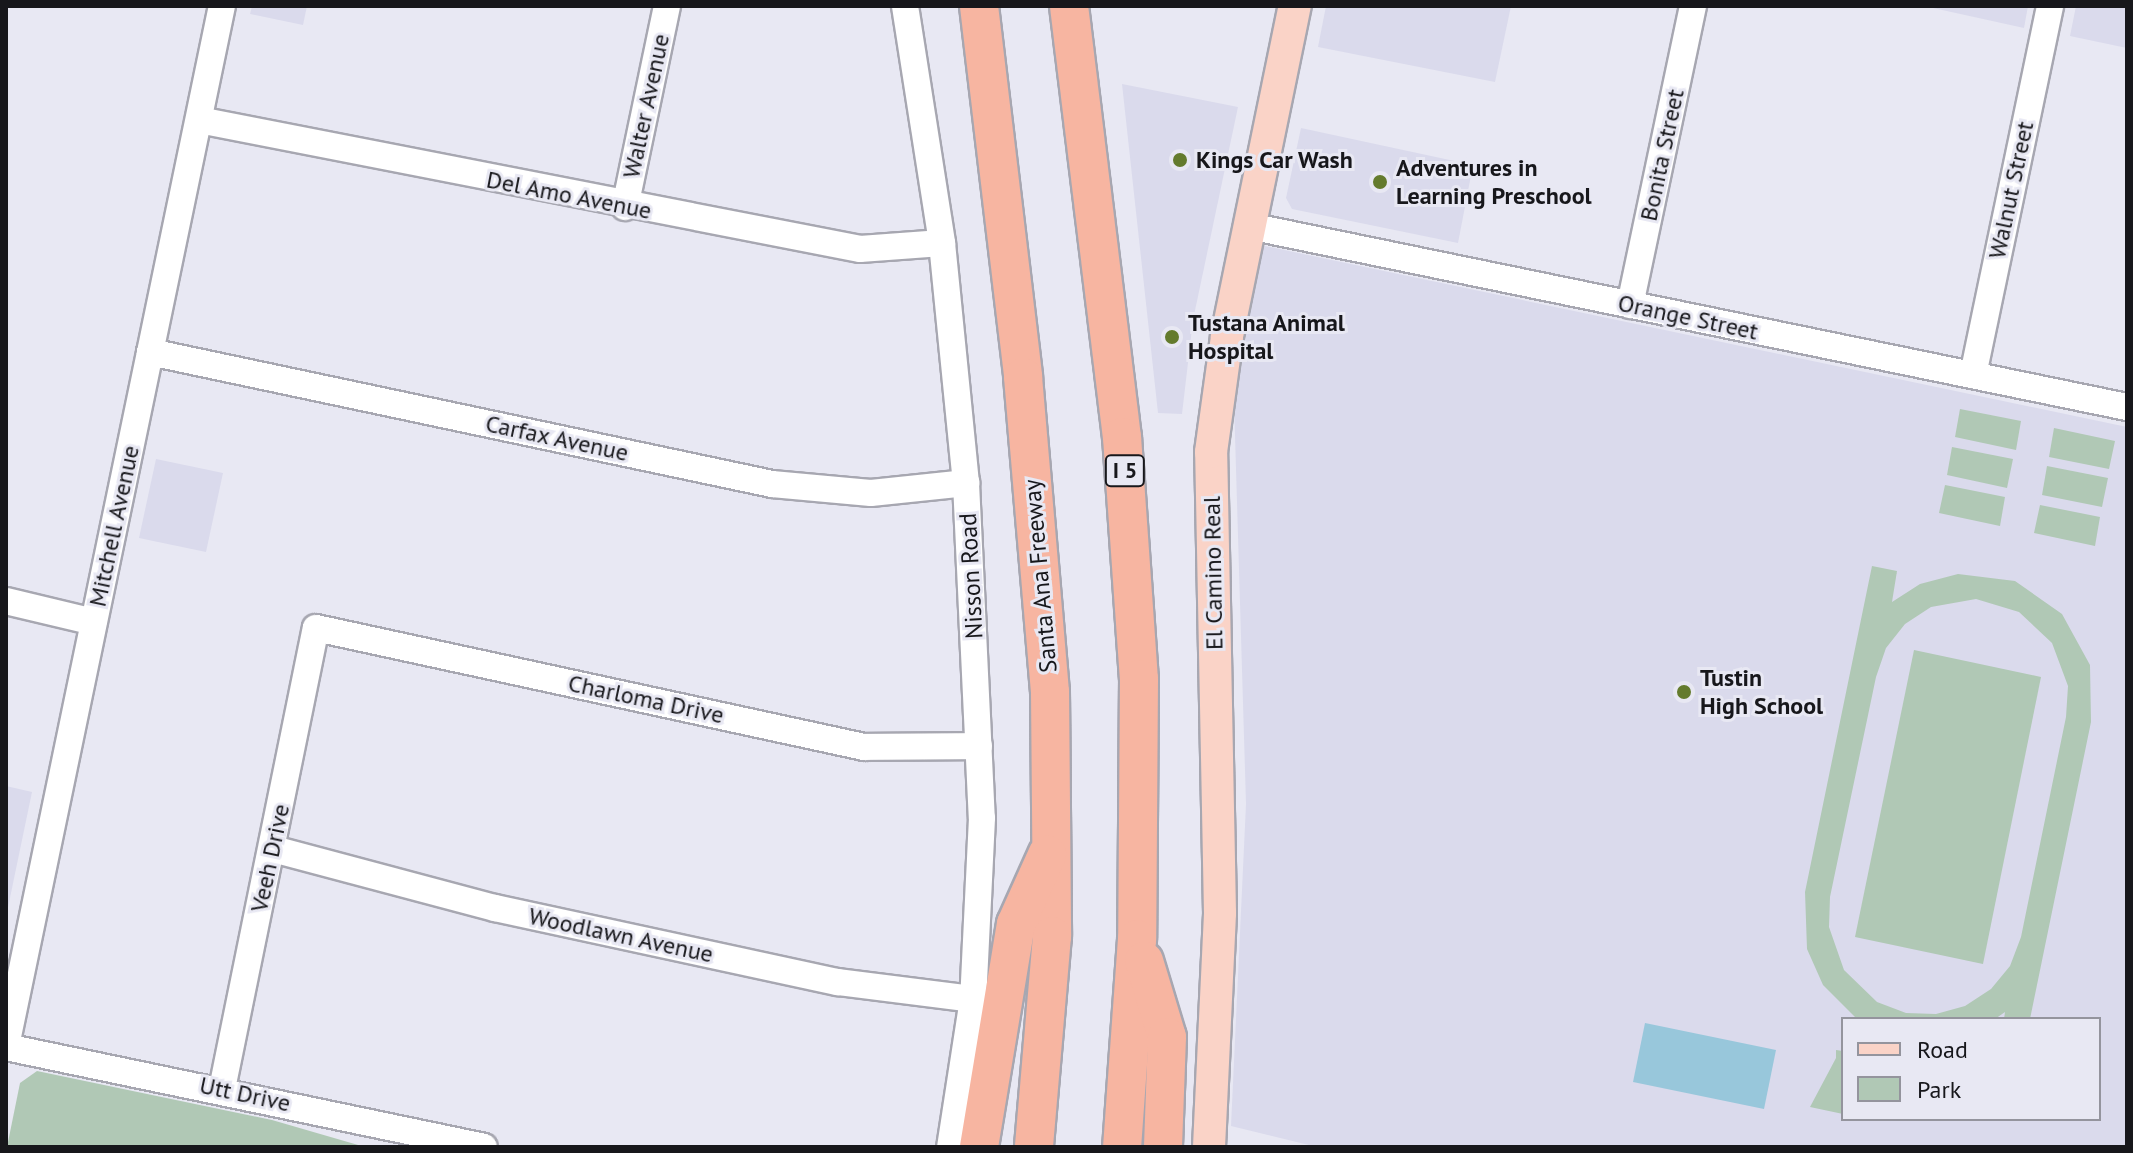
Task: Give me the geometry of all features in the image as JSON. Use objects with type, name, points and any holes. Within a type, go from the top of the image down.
[{"type":"highway","name":"Santa Ana Freeway","points":[[979,6],[1027,424],[1050,692],[1052,936],[1034,1147]]},
{"type":"highway","name":"I 5","points":[[1069,6],[1132,551],[1139,679],[1137,939],[1122,1147]]},
{"type":"highway","points":[[979,1147],[1016,924],[1053,841]]},
{"type":"highway","points":[[1137,939],[1167,1037],[1163,1147]]},
{"type":"main road","name":"El Camino Real","points":[[1209,1147],[1220,913],[1211,452],[1249,226],[1295,6]]},
{"type":"street","name":"Mitchell Avenue","points":[[6,1046],[222,6]]},
{"type":"street","name":"Walter Avenue","points":[[625,207],[667,6]]},
{"type":"street","name":"Nisson Road","points":[[905,6],[942,243],[966,483],[979,746],[981,856],[973,999],[950,1147]]},
{"type":"street","name":"Bonita Street","points":[[1630,305],[1693,6]]},
{"type":"street","name":"Walnut Street","points":[[1973,375],[2050,6]]},
{"type":"street","name":"Del Amo Avenue","points":[[199,120],[625,207],[860,249],[942,243]]},
{"type":"street","name":"Orange Street","points":[[1249,226],[2127,407]]},
{"type":"street","name":"Carfax Avenue","points":[[150,352],[772,484],[871,493],[966,483]]},
{"type":"street","points":[[6,601],[94,622]]},
{"type":"street","name":"Charloma Drive","points":[[316,628],[864,747],[979,746]]},
{"type":"street","name":"Veeh Drive","points":[[222,1089],[316,628]]},
{"type":"street","name":"Woodlawn Avenue","points":[[273,849],[495,908],[744,962],[838,982],[973,999]]},
{"type":"street","name":"Utt Drive","points":[[6,1046],[222,1089],[484,1147]]},
{"type":"shaded area","points":[[252,6],[307,6],[303,25],[250,14]]},
{"type":"shaded area","points":[[1326,6],[1511,6],[1495,82],[1318,47]]},
{"type":"shaded area","points":[[1924,6],[2028,6],[2024,28]]},
{"type":"shaded area","points":[[2076,6],[2127,6],[2127,48],[2070,36]]},
{"type":"shaded area","points":[[1122,84],[1238,107],[1193,320],[1182,414],[1158,413]]},
{"type":"shaded area","name":"Adventures in Learning Preschool","points":[[1301,128],[1473,165],[1458,243],[1292,209],[1286,198]]},
{"type":"shaded area","name":"Tustin High School","points":[[1260,245],[2127,427],[2127,1147],[1317,1147],[1231,1126],[1246,804],[1234,402]]},
{"type":"shaded area","points":[[156,459],[223,473],[206,552],[139,538]]},
{"type":"shaded area","points":[[6,786],[32,792],[6,917]]},
{"type":"green space","points":[[1960,409],[2021,421],[2016,450],[1955,437]]},
{"type":"green space","points":[[2054,428],[2115,441],[2109,469],[2049,457]]},
{"type":"green space","points":[[1952,447],[2013,459],[2007,488],[1947,475]]},
{"type":"green space","points":[[2047,466],[2108,478],[2102,507],[2042,495]]},
{"type":"green space","points":[[1945,485],[2005,497],[2000,526],[1939,513]]},
{"type":"green space","points":[[2040,505],[2100,517],[2095,546],[2034,533]]},
{"type":"green space","points":[[1872,566],[1897,571],[1892,602],[1920,584],[1958,574],[2015,581],[2062,614],[2090,665],[2091,722],[2030,1017],[2004,1017],[2005,1012],[1998,1017],[1855,1017],[1823,985],[1807,949],[1805,892]],"holes":[[[1976,599],[2019,612],[2052,643],[2068,686],[2066,717],[2021,937],[2010,966],[1991,989],[1965,1006],[1936,1014],[1906,1013],[1877,1002],[1844,970],[1829,927],[1830,897],[1876,677],[1886,648],[1905,624],[1931,607]]]},
{"type":"green space","points":[[1914,650],[2041,677],[1983,964],[1855,937]]},
{"type":"green space","points":[[1836,1050],[1841,1051],[1841,1114],[1810,1107],[1836,1058]]},
{"type":"green space","points":[[37,1071],[272,1120],[365,1147],[7,1147],[20,1083]]},
{"type":"water","points":[[1645,1023],[1776,1050],[1764,1109],[1633,1082]]},
{"type":"place","name":"Kings Car Wash","points":[[1180,160]]},
{"type":"place","name":"Adventures in Learning Preschool","points":[[1380,182]]},
{"type":"place","name":"Tustana Animal Hospital","points":[[1172,337]]},
{"type":"place","name":"Tustin High School","points":[[1684,692]]}]
